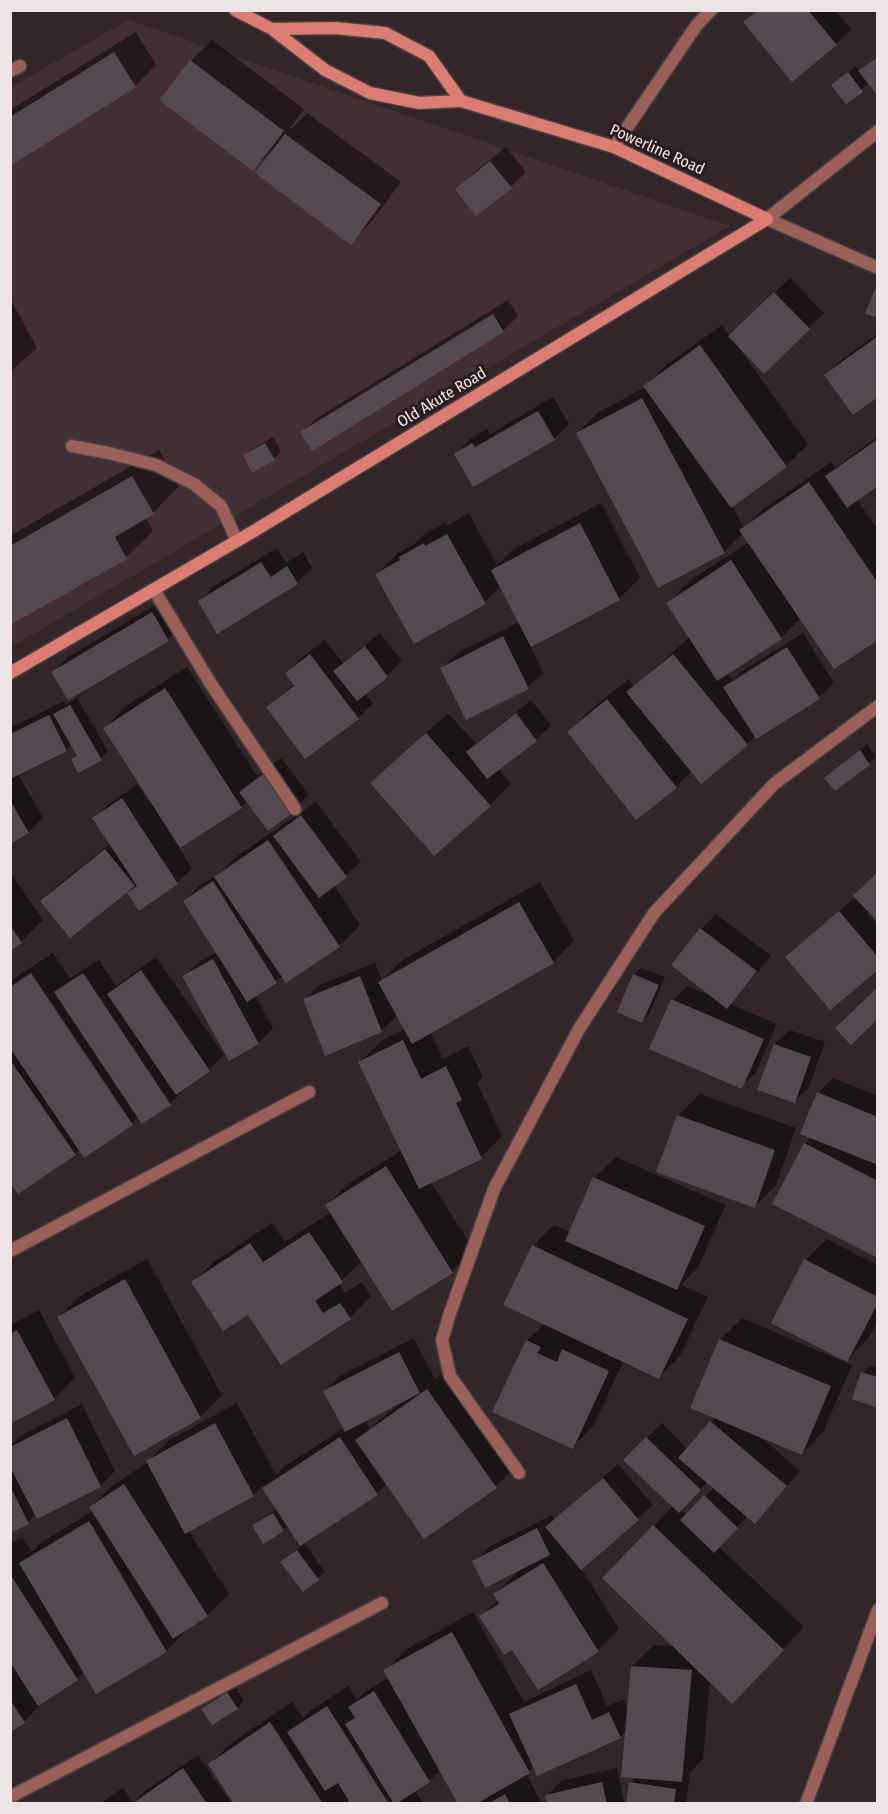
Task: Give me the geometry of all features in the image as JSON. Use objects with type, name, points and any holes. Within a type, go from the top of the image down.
[{"type":"street","name":"Powerline Road","points":[[235,10],[272,29],[325,70],[370,93],[419,103],[461,101],[614,147],[767,219]]},
{"type":"street","points":[[614,147],[696,26],[711,10]]},
{"type":"street","name":"Powerline Road","points":[[272,29],[335,27],[385,33],[429,56],[461,101]]},
{"type":"street","name":"Old Akute Road","points":[[10,673],[237,541],[767,219],[878,131]]},
{"type":"street","points":[[767,219],[878,268]]},
{"type":"street","points":[[72,446],[156,465],[194,484],[220,506],[237,541]]},
{"type":"street","points":[[154,590],[211,684],[296,809]]},
{"type":"street","points":[[519,1473],[450,1376],[442,1340],[448,1316],[494,1189],[579,1029],[654,913],[774,784],[878,706]]},
{"type":"street","points":[[10,1251],[309,1092]]},
{"type":"street","points":[[10,1797],[382,1603]]},
{"type":"street","points":[[806,1803],[878,1610]]},
{"type":"shaded area","points":[[128,20],[730,226],[11,647],[10,88]]},
{"type":"building","points":[[758,10],[808,10],[837,45],[792,82],[743,22]]},
{"type":"building","points":[[114,52],[136,87],[10,166],[10,117]]},
{"type":"building","points":[[878,57],[878,96],[858,71]]},
{"type":"building","points":[[190,60],[284,131],[253,171],[159,100]]},
{"type":"building","points":[[848,72],[863,92],[846,104],[831,85]]},
{"type":"building","points":[[285,134],[381,204],[351,245],[255,173]]},
{"type":"building","points":[[490,161],[512,188],[476,216],[455,189]]},
{"type":"building","points":[[878,282],[878,318],[865,314]]},
{"type":"building","points":[[774,292],[810,329],[764,374],[728,336]]},
{"type":"building","points":[[493,314],[504,332],[312,451],[300,432]]},
{"type":"building","points":[[878,336],[878,397],[853,415],[824,375]]},
{"type":"building","points":[[700,345],[787,467],[731,508],[643,386]]},
{"type":"building","points":[[642,398],[725,553],[658,588],[576,433]]},
{"type":"building","points":[[538,411],[555,440],[473,487],[454,454],[472,443],[475,447]]},
{"type":"building","points":[[878,439],[878,486],[847,508],[825,476]]},
{"type":"building","points":[[265,443],[275,460],[252,473],[243,455]]},
{"type":"building","points":[[132,476],[154,514],[115,537],[127,559],[10,625],[10,546]]},
{"type":"building","points":[[809,482],[878,583],[878,640],[834,669],[739,530]]},
{"type":"building","points":[[580,523],[620,600],[531,647],[491,570]]},
{"type":"building","points":[[447,534],[486,604],[414,644],[375,574],[424,543],[425,546]]},
{"type":"building","points":[[731,560],[782,639],[717,681],[666,603]]},
{"type":"building","points":[[261,562],[271,577],[287,566],[298,584],[217,634],[198,601]]},
{"type":"building","points":[[152,612],[169,641],[68,700],[51,672]]},
{"type":"building","points":[[503,636],[529,689],[466,720],[440,668]]},
{"type":"building","points":[[365,646],[388,677],[357,701],[333,671]]},
{"type":"building","points":[[787,647],[820,699],[756,739],[723,687]]},
{"type":"building","points":[[310,654],[359,719],[305,759],[266,707],[294,686],[285,673]]},
{"type":"building","points":[[673,654],[748,745],[701,784],[626,692]]},
{"type":"building","points":[[165,688],[242,808],[180,848],[103,728]]},
{"type":"building","points":[[607,699],[677,788],[636,820],[567,732]]},
{"type":"building","points":[[70,705],[102,760],[78,773],[71,759],[77,756],[53,714]]},
{"type":"building","points":[[516,713],[537,741],[487,779],[466,752]]},
{"type":"building","points":[[49,715],[67,751],[10,779],[10,734]]},
{"type":"building","points":[[426,733],[491,806],[434,856],[370,783]]},
{"type":"building","points":[[860,750],[870,765],[835,791],[824,778]]},
{"type":"building","points":[[266,772],[295,811],[268,831],[239,792]]},
{"type":"building","points":[[122,798],[178,884],[139,911],[127,893],[137,886],[92,818]]},
{"type":"building","points":[[10,800],[29,833],[10,844]]},
{"type":"building","points":[[301,815],[347,877],[319,898],[273,836]]},
{"type":"building","points":[[268,840],[340,947],[286,983],[214,877]]},
{"type":"building","points":[[105,849],[135,886],[70,938],[40,901]]},
{"type":"building","points":[[878,872],[878,922],[853,896]]},
{"type":"building","points":[[213,881],[277,983],[247,1002],[183,901]]},
{"type":"building","points":[[519,902],[554,963],[412,1044],[378,982]]},
{"type":"building","points":[[839,911],[878,957],[878,970],[830,1010],[785,957]]},
{"type":"building","points":[[10,925],[22,943],[10,951]]},
{"type":"building","points":[[700,928],[757,971],[727,1009],[671,965]]},
{"type":"building","points":[[213,959],[259,1044],[229,1061],[182,976]]},
{"type":"building","points":[[141,970],[210,1071],[176,1095],[107,994]]},
{"type":"building","points":[[31,973],[133,1125],[84,1158],[10,1048],[10,987]]},
{"type":"building","points":[[83,973],[171,1105],[142,1124],[54,992]]},
{"type":"building","points":[[633,974],[659,985],[642,1023],[617,1012]]},
{"type":"building","points":[[360,976],[382,1032],[325,1056],[303,999]]},
{"type":"building","points":[[878,987],[878,1019],[851,1045],[835,1028]]},
{"type":"building","points":[[671,999],[764,1039],[742,1089],[649,1049]]},
{"type":"building","points":[[403,1040],[421,1079],[446,1066],[462,1100],[456,1103],[482,1159],[419,1189],[358,1062]]},
{"type":"building","points":[[774,1044],[811,1057],[795,1103],[757,1090]]},
{"type":"building","points":[[10,1060],[76,1155],[18,1194],[10,1183]]},
{"type":"building","points":[[817,1092],[878,1117],[878,1165],[800,1134]]},
{"type":"building","points":[[677,1115],[775,1150],[755,1208],[656,1172]]},
{"type":"building","points":[[804,1143],[878,1181],[878,1258],[772,1204]]},
{"type":"building","points":[[386,1166],[453,1273],[392,1311],[325,1205]]},
{"type":"building","points":[[593,1177],[705,1226],[677,1290],[565,1241]]},
{"type":"building","points":[[309,1232],[343,1282],[315,1301],[323,1313],[340,1303],[351,1319],[281,1365],[248,1315],[223,1331],[191,1282],[250,1243],[263,1262]]},
{"type":"building","points":[[532,1245],[688,1319],[659,1379],[503,1305]]},
{"type":"building","points":[[804,1259],[878,1297],[878,1303],[847,1362],[771,1323]]},
{"type":"building","points":[[125,1279],[201,1418],[134,1456],[57,1317]]},
{"type":"building","points":[[17,1330],[55,1400],[10,1424],[10,1334]]},
{"type":"building","points":[[719,1339],[831,1386],[802,1455],[690,1408]]},
{"type":"building","points":[[526,1340],[541,1347],[537,1353],[557,1362],[562,1349],[609,1371],[573,1449],[492,1412]]},
{"type":"building","points":[[399,1352],[420,1393],[345,1432],[323,1391]]},
{"type":"building","points":[[861,1372],[878,1377],[878,1408],[852,1399]]},
{"type":"building","points":[[427,1389],[497,1488],[424,1539],[355,1440]]},
{"type":"building","points":[[67,1418],[101,1487],[37,1519],[10,1467],[10,1447]]},
{"type":"building","points":[[710,1421],[787,1486],[755,1524],[678,1458]]},
{"type":"building","points":[[215,1423],[254,1496],[185,1534],[146,1461]]},
{"type":"building","points":[[340,1437],[378,1495],[300,1546],[262,1488]]},
{"type":"building","points":[[646,1437],[701,1490],[679,1513],[623,1460]]},
{"type":"building","points":[[603,1478],[639,1520],[581,1570],[545,1527]]},
{"type":"building","points":[[124,1484],[208,1616],[173,1639],[89,1507]]},
{"type":"building","points":[[10,1486],[29,1524],[10,1533]]},
{"type":"building","points":[[704,1495],[738,1528],[714,1553],[680,1520]]},
{"type":"building","points":[[273,1513],[284,1531],[263,1544],[252,1525]]},
{"type":"building","points":[[89,1521],[167,1652],[96,1694],[19,1563]]},
{"type":"building","points":[[653,1525],[784,1650],[732,1704],[602,1578]]},
{"type":"building","points":[[537,1528],[550,1555],[485,1588],[472,1561]]},
{"type":"building","points":[[297,1550],[319,1580],[303,1592],[280,1562]]},
{"type":"building","points":[[543,1563],[599,1652],[538,1690],[512,1650],[504,1655],[479,1616],[499,1604],[493,1594]]},
{"type":"building","points":[[10,1574],[78,1680],[38,1706],[10,1662]]},
{"type":"building","points":[[452,1632],[530,1773],[476,1804],[458,1804],[383,1670]]},
{"type":"building","points":[[631,1666],[692,1670],[682,1782],[621,1777]]},
{"type":"building","points":[[576,1684],[592,1720],[609,1712],[621,1738],[537,1776],[509,1714]]},
{"type":"building","points":[[374,1691],[430,1782],[396,1804],[345,1724],[355,1718],[348,1707]]},
{"type":"building","points":[[227,1692],[238,1709],[212,1725],[201,1709]]},
{"type":"building","points":[[10,1700],[25,1723],[10,1732]]},
{"type":"building","points":[[327,1706],[389,1804],[344,1804],[349,1801],[338,1783],[325,1791],[287,1732]]},
{"type":"building","points":[[270,1722],[323,1804],[234,1804],[208,1764]]},
{"type":"building","points":[[183,1768],[207,1804],[132,1804]]},
{"type":"building","points":[[602,1782],[607,1804],[547,1804],[545,1795]]},
{"type":"building","points":[[629,1782],[676,1789],[674,1804],[626,1804]]},
{"type":"building","points":[[505,1794],[510,1804],[488,1804]]}]
